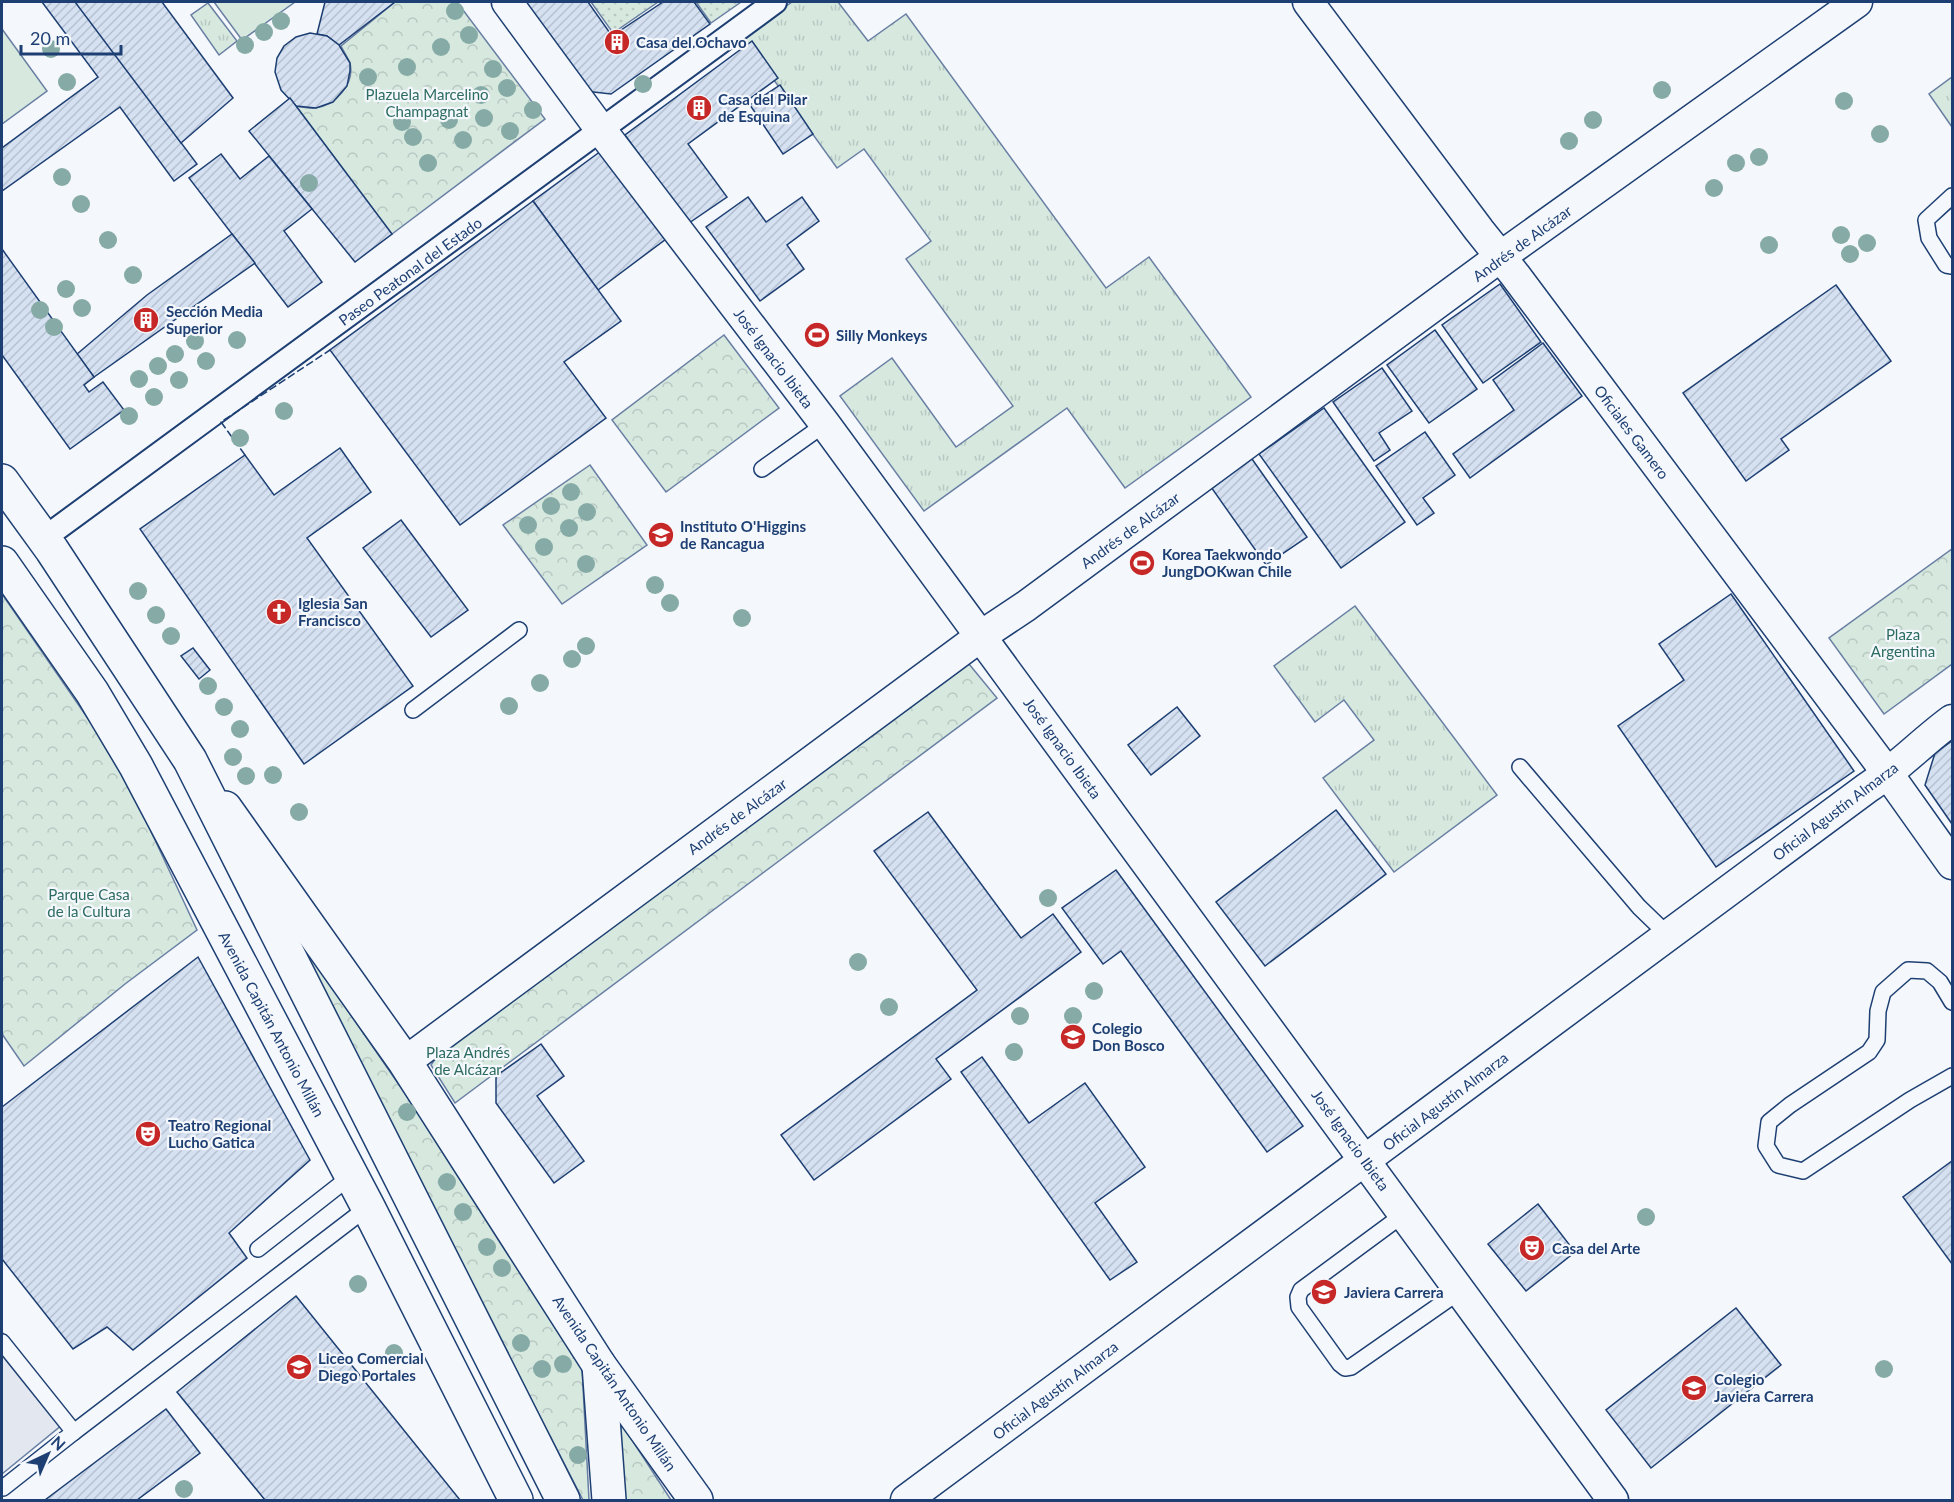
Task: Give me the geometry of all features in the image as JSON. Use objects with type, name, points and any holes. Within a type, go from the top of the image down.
[{"type":"main road","name":"Avenida Capitán Antonio Millán","points":[[7,500],[47,545],[190,760],[405,1062],[599,1365],[696,1500]]},
{"type":"main road","points":[[2,564],[47,545]]},
{"type":"main road","name":"Avenida Capitán Antonio Millán","points":[[2,564],[92,692],[136,766],[368,1207],[516,1500]]},
{"type":"main road","name":"Avenida Capitán Antonio Millán","points":[[190,760],[563,1500]]},
{"type":"main road","points":[[599,1365],[609,1500]]},
{"type":"street","name":"José Ignacio Ibieta","points":[[507,2],[601,130],[825,424],[1613,1500]]},
{"type":"street","name":"Paseo Peatonal del Estado","points":[[47,545],[775,2]]},
{"type":"street","name":"Oficiales Gamero","points":[[1308,2],[1888,774],[1953,864]]},
{"type":"street","name":"Andrés de Alcázar","points":[[405,1062],[981,636],[1026,606],[1500,257],[1857,2]]},
{"type":"street","name":"Oficial Agustín Almarza","points":[[906,1500],[1888,774],[1924,740],[1953,720]]},
{"type":"lane","points":[[1953,196],[1926,220],[1929,238],[1946,265],[1953,266]]},
{"type":"lane","points":[[762,469],[825,424]]},
{"type":"lane","points":[[412,710],[519,630]]},
{"type":"lane","points":[[1520,767],[1640,907],[1668,935]]},
{"type":"lane","points":[[1953,1002],[1940,982],[1927,971],[1908,970],[1882,992],[1878,1011],[1877,1040],[1869,1052],[1790,1105],[1769,1122],[1766,1146],[1778,1165],[1803,1171],[1910,1101],[1953,1076]]},
{"type":"lane","points":[[258,1249],[351,1176]]},
{"type":"lane","points":[[2,1488],[368,1207]]},
{"type":"lane","points":[[1404,1214],[1301,1290],[1298,1297],[1299,1307],[1340,1364],[1345,1368],[1351,1367],[1460,1291]]},
{"type":"lane","points":[[2,1341],[74,1432]]},
{"type":"green space","points":[[214,2],[295,2],[242,40]]},
{"type":"green space","name":"Plazuela Marcelino Champagnat","points":[[395,2],[457,2],[545,119],[392,234],[296,106],[315,108],[330,103],[342,93],[351,71],[350,63],[341,46]]},
{"type":"green space","points":[[591,2],[658,2],[613,33]]},
{"type":"green space","points":[[696,2],[741,2],[711,23]]},
{"type":"green space","points":[[792,2],[838,2],[868,41],[906,14],[1106,288],[1149,257],[1251,397],[1125,488],[1067,408],[924,511],[840,396],[892,358],[956,447],[1013,406],[906,259],[931,241],[864,149],[837,168],[743,37]]},
{"type":"green space","points":[[208,3],[237,41],[219,55],[191,15]]},
{"type":"green space","points":[[2,29],[47,91],[2,124]]},
{"type":"green space","points":[[1952,77],[1952,127],[1929,94]]},
{"type":"green space","points":[[724,335],[779,408],[666,492],[612,420]]},
{"type":"green space","points":[[590,465],[647,545],[562,604],[503,525]]},
{"type":"green space","name":"Plaza Argentina","points":[[1952,549],[1952,664],[1884,714],[1829,638]]},
{"type":"green space","name":"Parque Casa de la Cultura","points":[[2,594],[120,765],[197,930],[125,984],[24,1066],[2,1034]]},
{"type":"green space","points":[[1355,606],[1497,795],[1394,872],[1323,778],[1374,740],[1344,700],[1315,722],[1274,666]]},
{"type":"green space","name":"Plaza Andrés de Alcázar","points":[[969,664],[997,698],[455,1103],[431,1065],[444,1046]]},
{"type":"green space","points":[[309,954],[406,1095],[578,1355],[582,1368],[589,1500],[583,1500],[305,959]]},
{"type":"green space","points":[[623,1426],[671,1500],[623,1500],[619,1430]]},
{"type":"shaded area","points":[[2,1332],[68,1420],[2,1474]]},
{"type":"building","points":[[42,2],[76,2],[197,164],[174,181],[120,107],[2,191],[2,148],[98,77]]},
{"type":"building","points":[[75,2],[162,2],[233,98],[181,143]]},
{"type":"building","points":[[325,2],[395,2],[339,45],[327,36],[317,34]]},
{"type":"building","name":"Casa del Ochavo","points":[[522,2],[588,2],[612,36],[663,2],[694,2],[710,24],[611,94],[585,91]]},
{"type":"building","points":[[310,33],[327,36],[339,45],[350,63],[347,86],[333,102],[316,108],[296,106],[281,90],[275,72],[277,58],[284,46],[296,37]]},
{"type":"building","name":"Casa del Pilar de Esquina","points":[[752,41],[778,78],[688,144],[727,197],[689,223],[625,135]]},
{"type":"building","points":[[780,85],[813,134],[783,154],[750,105]]},
{"type":"building","points":[[290,98],[392,234],[355,262],[249,131]]},
{"type":"building","points":[[601,151],[666,239],[598,290],[533,201]]},
{"type":"building","points":[[221,154],[240,179],[269,156],[312,209],[284,231],[322,282],[288,307],[189,178]]},
{"type":"building","points":[[748,197],[766,222],[802,197],[819,221],[787,245],[804,269],[760,301],[706,227]]},
{"type":"building","points":[[533,201],[621,321],[564,362],[606,418],[460,525],[330,350]]},
{"type":"building","name":"Sección Media Superior","points":[[232,234],[255,263],[94,377],[77,354],[147,295]]},
{"type":"building","points":[[2,249],[94,377],[84,385],[89,392],[103,382],[124,410],[70,449],[2,355]]},
{"type":"building","points":[[1500,284],[1541,342],[1483,383],[1442,325]]},
{"type":"building","points":[[1836,285],[1891,361],[1781,439],[1789,450],[1746,481],[1683,393]]},
{"type":"building","points":[[1435,330],[1477,389],[1429,423],[1387,365]]},
{"type":"building","points":[[1543,343],[1582,396],[1470,478],[1453,454],[1514,410],[1493,380]]},
{"type":"building","points":[[1382,368],[1412,411],[1379,433],[1390,450],[1374,461],[1333,402]]},
{"type":"building","points":[[1324,408],[1405,522],[1341,568],[1259,454]]},
{"type":"building","points":[[1425,432],[1455,475],[1423,498],[1434,513],[1417,525],[1376,466]]},
{"type":"building","name":"Iglesia San Francisco","points":[[340,448],[371,492],[307,538],[413,686],[304,764],[140,529],[245,455],[274,495]]},
{"type":"building","points":[[1252,459],[1307,537],[1266,565],[1211,487]]},
{"type":"building","points":[[401,520],[468,610],[431,637],[363,548]]},
{"type":"building","points":[[1731,594],[1854,771],[1716,867],[1618,726],[1684,680],[1659,644]]},
{"type":"building","points":[[193,648],[210,670],[199,679],[181,656]]},
{"type":"building","points":[[1177,707],[1200,736],[1151,775],[1128,745]]},
{"type":"building","points":[[1952,741],[1952,824],[1925,785],[1935,753]]},
{"type":"building","points":[[1336,810],[1386,874],[1265,966],[1216,902]]},
{"type":"building","points":[[928,812],[1021,938],[1053,914],[1081,952],[936,1059],[951,1079],[814,1180],[781,1135],[977,990],[874,851]]},
{"type":"building","points":[[1116,870],[1303,1126],[1267,1152],[1121,951],[1103,964],[1062,908]]},
{"type":"building","name":"Teatro Regional Lucho Gatica","points":[[198,957],[310,1160],[229,1233],[247,1258],[133,1350],[107,1327],[73,1349],[2,1259],[2,1107]]},
{"type":"building","points":[[541,1044],[564,1076],[537,1096],[584,1161],[554,1183],[496,1103],[496,1076]]},
{"type":"building","points":[[982,1057],[1029,1123],[1085,1083],[1145,1167],[1095,1203],[1137,1262],[1110,1280],[961,1072]]},
{"type":"building","points":[[1952,1161],[1952,1264],[1903,1197]]},
{"type":"building","name":"Casa del Arte","points":[[1538,1204],[1575,1252],[1526,1291],[1488,1244]]},
{"type":"building","points":[[296,1296],[460,1500],[265,1500],[177,1392]]},
{"type":"building","name":"Colegio Javiera Carrera","points":[[1736,1308],[1781,1365],[1651,1468],[1606,1410]]},
{"type":"building","points":[[166,1409],[200,1453],[137,1500],[45,1500]]},
{"type":"fence","points":[[245,455],[221,422],[330,350]]},
{"type":"place","name":"Casa del Ochavo","points":[[617,42]]},
{"type":"place","name":"Casa del Pilar de Esquina","points":[[699,108]]},
{"type":"place","name":"Sección Media Superior","points":[[146,320]]},
{"type":"place","name":"Silly Monkeys","points":[[817,335]]},
{"type":"place","name":"Instituto O'Higgins de Rancagua","points":[[661,535]]},
{"type":"place","name":"Korea Taekwondo JungDOKwan Chile","points":[[1142,563]]},
{"type":"place","name":"Iglesia San Francisco","points":[[279,612]]},
{"type":"place","name":"Colegio Don Bosco","points":[[1073,1037]]},
{"type":"place","name":"Teatro Regional Lucho Gatica","points":[[148,1134]]},
{"type":"place","name":"Casa del Arte","points":[[1532,1248]]},
{"type":"place","name":"Javiera Carrera","points":[[1324,1292]]},
{"type":"place","name":"Liceo Comercial Diego Portales","points":[[299,1367]]},
{"type":"place","name":"Colegio Javiera Carrera","points":[[1694,1388]]}]
